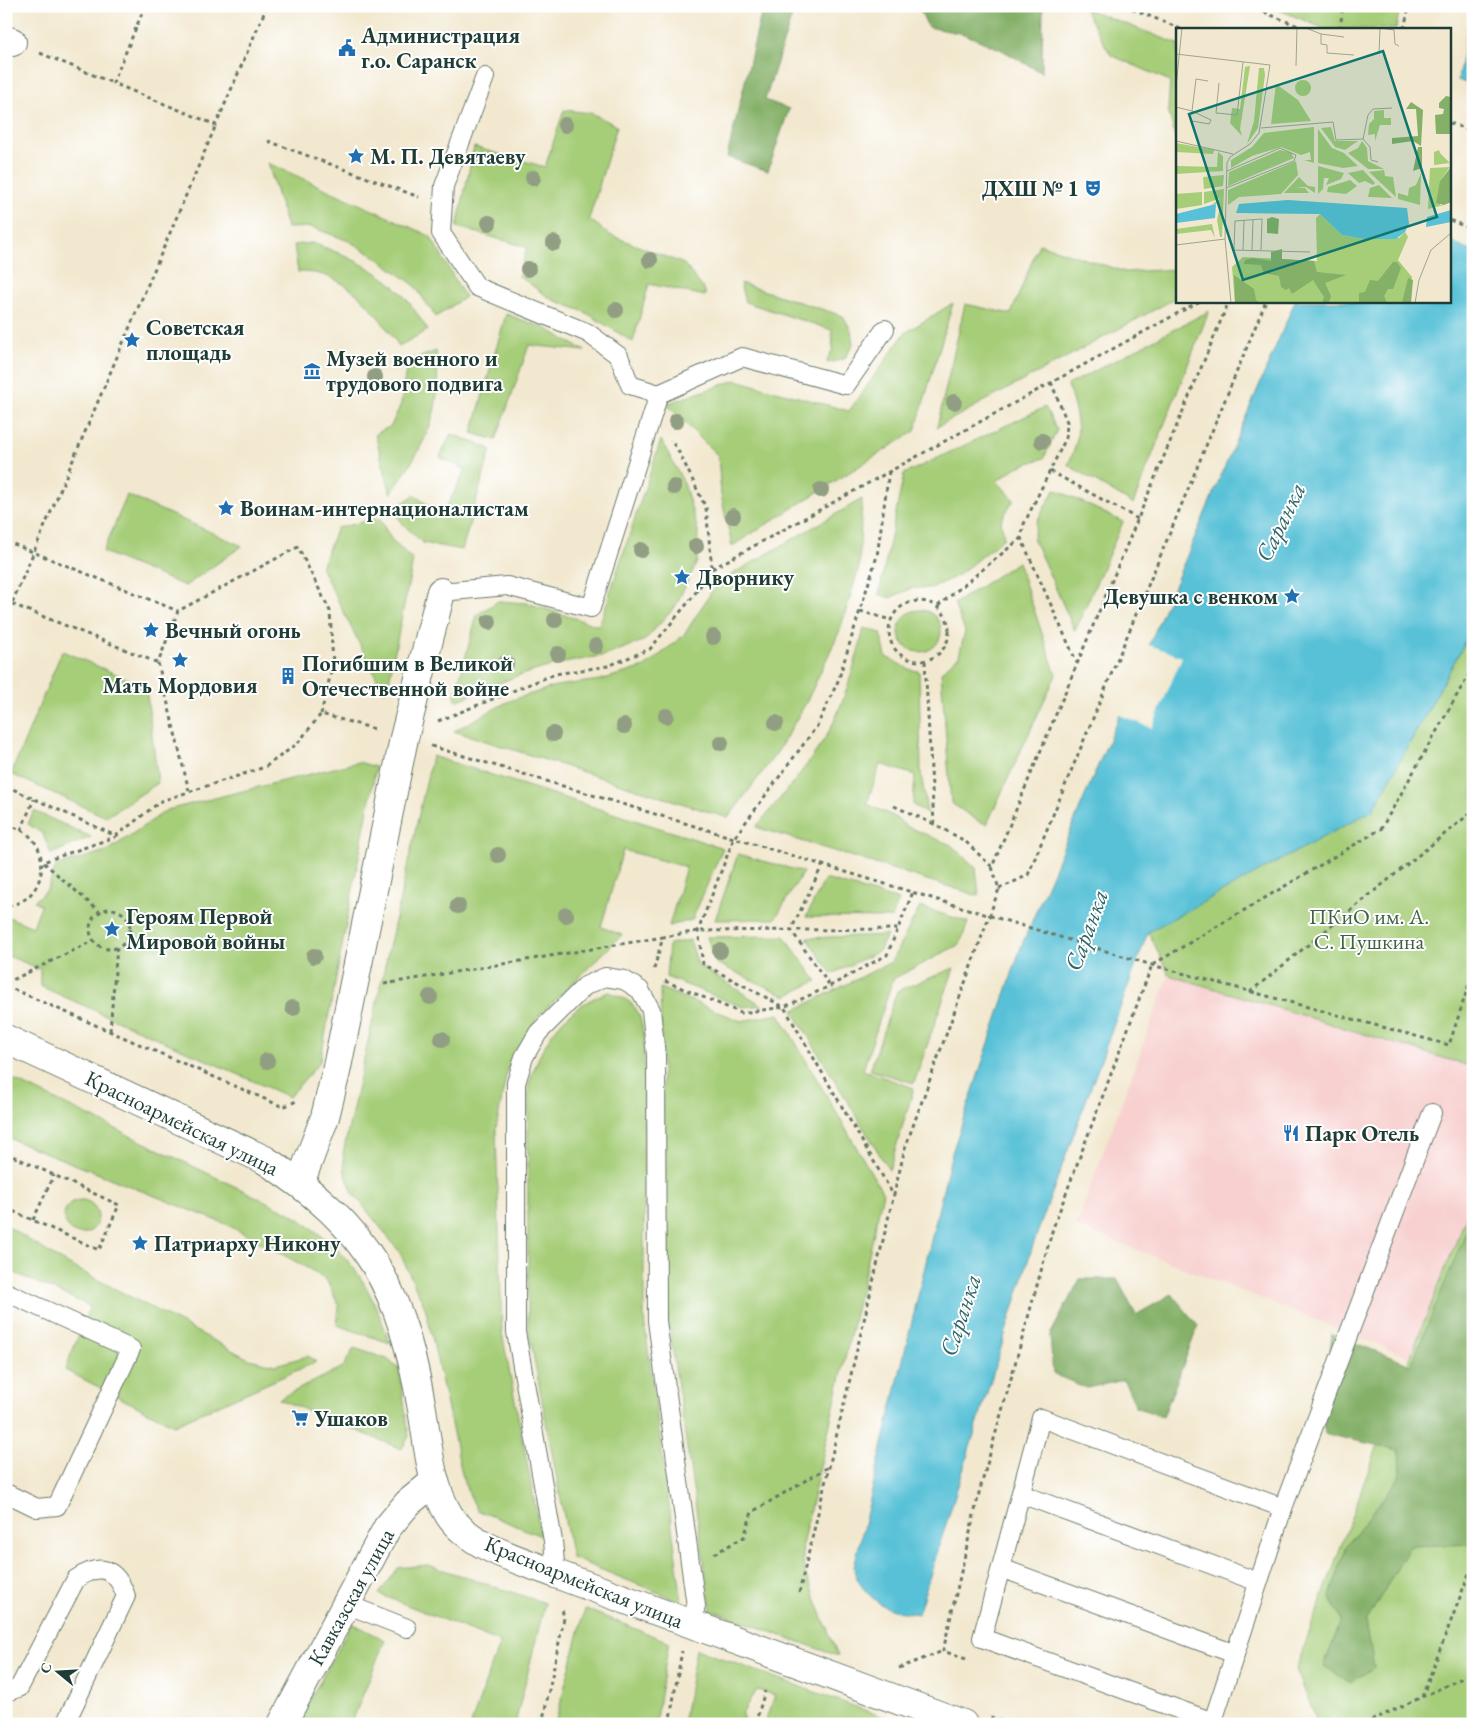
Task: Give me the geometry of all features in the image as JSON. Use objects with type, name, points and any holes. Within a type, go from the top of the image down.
[{"type":"street","points":[[300,1183],[325,1117],[336,1072],[404,738],[441,592]]},
{"type":"street","name":"Красноармейская улица","points":[[6,1039],[227,1140],[265,1160],[300,1183],[334,1212],[361,1243],[382,1274],[401,1317],[415,1367],[435,1481],[449,1515],[468,1535],[490,1549],[691,1625],[964,1724]]},
{"type":"street","name":"Кавказская улица","points":[[282,1724],[387,1528],[408,1503],[435,1481]]},
{"type":"lane","points":[[485,77],[444,186],[441,233],[477,287],[588,333],[619,356],[630,385],[659,394],[742,357],[846,385],[885,329]]},
{"type":"lane","points":[[441,592],[507,586],[591,608],[659,394]]},
{"type":"lane","points":[[556,1574],[553,1541],[516,1332],[516,1083],[524,1057],[538,1033],[585,986],[605,977],[624,980],[640,990],[651,1010],[656,1055],[657,1322],[696,1606],[691,1625]]},
{"type":"lane","points":[[1283,1508],[1041,1418],[982,1638],[1213,1723],[1283,1508],[1432,1113]]},
{"type":"lane","points":[[6,1292],[131,1349],[57,1506],[37,1508],[6,1493]]},
{"type":"lane","points":[[1021,1494],[1258,1582]]},
{"type":"lane","points":[[1001,1568],[1235,1654]]},
{"type":"lane","points":[[6,1692],[19,1688],[76,1578],[89,1570],[107,1571],[120,1578],[126,1596],[65,1724]]},
{"type":"lane","points":[[346,1604],[407,1628]]},
{"type":"path","points":[[113,83],[145,6]]},
{"type":"path","points":[[6,617],[267,6]]},
{"type":"path","points":[[1125,6],[1179,28]]},
{"type":"path","points":[[1249,6],[1303,28]]},
{"type":"path","points":[[1340,28],[1343,6]]},
{"type":"path","points":[[1404,28],[1408,6]]},
{"type":"path","points":[[9,41],[216,125]]},
{"type":"path","points":[[1452,124],[1473,132]]},
{"type":"path","points":[[268,141],[443,206]]},
{"type":"path","points":[[1452,221],[1473,230]]},
{"type":"path","points":[[712,570],[1198,302]]},
{"type":"path","points":[[992,867],[1229,302]]},
{"type":"path","points":[[999,889],[1028,875],[1266,302]]},
{"type":"path","points":[[1051,382],[1067,422],[1066,438],[1024,524],[1022,538],[1077,664]]},
{"type":"path","points":[[890,471],[877,556],[838,681],[816,726],[734,838],[698,931],[703,964],[784,1007],[894,1196]]},
{"type":"path","points":[[1050,471],[1138,519]]},
{"type":"path","points":[[938,606],[1022,538]]},
{"type":"path","points":[[6,541],[178,611]]},
{"type":"path","points":[[43,862],[116,836],[161,801],[265,767],[297,744],[321,714],[334,664],[330,612],[298,547],[178,611],[158,664],[190,791]]},
{"type":"path","points":[[924,600],[938,606],[946,615],[950,627],[948,642],[939,655],[926,661],[914,662],[903,657],[894,649],[889,635],[891,620],[899,607],[912,601],[924,600]]},
{"type":"path","points":[[12,604],[158,664]]},
{"type":"path","points":[[860,611],[891,620]]},
{"type":"path","points":[[926,661],[934,824]]},
{"type":"path","points":[[1152,965],[1381,829],[1473,667]]},
{"type":"path","points":[[321,714],[823,864],[1152,965],[1449,1045],[1473,972]]},
{"type":"path","points":[[6,786],[116,836]]},
{"type":"path","points":[[22,830],[34,799]]},
{"type":"path","points":[[799,1593],[905,1148],[999,889],[992,867],[966,841],[894,806]]},
{"type":"path","points":[[1250,992],[1473,811]]},
{"type":"path","points":[[6,826],[22,830],[32,838],[40,849],[43,862],[42,876],[37,889],[27,899],[15,905],[6,906]]},
{"type":"path","points":[[43,862],[100,913]]},
{"type":"path","points":[[791,930],[823,864]]},
{"type":"path","points":[[624,980],[652,974],[681,989],[741,1013],[784,1007],[830,986],[887,955],[913,892]]},
{"type":"path","points":[[113,910],[124,915],[128,920],[130,933],[128,939],[118,947],[105,949],[95,940],[91,935],[90,928],[95,916],[113,910]]},
{"type":"path","points":[[381,985],[698,931],[898,929]]},
{"type":"path","points":[[791,930],[830,986]]},
{"type":"path","points":[[652,974],[663,937]]},
{"type":"path","points":[[6,985],[95,940]]},
{"type":"path","points":[[110,1031],[118,947]]},
{"type":"path","points":[[6,985],[283,1107],[301,1099]]},
{"type":"path","points":[[6,1154],[119,1206],[99,1250],[6,1208]]},
{"type":"path","points":[[33,1220],[54,1175]]},
{"type":"path","points":[[690,1568],[744,1537],[752,1512],[830,1466]]},
{"type":"path","points":[[1422,1697],[1473,1563]]},
{"type":"path","points":[[542,1724],[564,1618],[556,1574]]},
{"type":"path","points":[[669,1724],[683,1644],[691,1625]]},
{"type":"path","points":[[898,1668],[943,1650]]},
{"type":"path","points":[[1364,1724],[1473,1673]]},
{"type":"path","points":[[758,1724],[756,1718],[766,1691]]},
{"type":"shaded area","name":"Парк Отель","points":[[1169,975],[1473,1067],[1473,1200],[1410,1357],[1076,1226]]},
{"type":"green space","points":[[763,6],[795,6],[765,100],[789,109],[768,171],[727,157]]},
{"type":"green space","points":[[918,6],[1043,6],[1042,73],[1002,50],[964,34],[928,27]]},
{"type":"green space","points":[[1270,6],[1400,6],[1396,28],[1323,28]]},
{"type":"green space","points":[[1084,8],[1176,43],[1176,140],[1168,109],[1170,81],[1111,55]]},
{"type":"green space","points":[[564,110],[591,113],[617,126],[589,219],[610,235],[684,264],[705,291],[705,296],[649,284],[633,342],[585,312],[551,299],[519,276],[527,247],[457,227],[474,147],[545,167]]},
{"type":"green space","points":[[268,163],[430,236],[465,297],[436,317],[414,285],[379,259],[349,241],[311,227],[287,228]]},
{"type":"green space","points":[[312,243],[361,264],[384,278],[407,299],[428,330],[399,346],[369,306],[345,285],[315,273],[298,272],[294,245]]},
{"type":"green space","points":[[1039,244],[1125,272],[1176,269],[1176,298],[937,427],[965,304],[1011,314]]},
{"type":"green space","points":[[740,283],[843,316],[851,330],[853,345],[844,359],[828,363],[827,360],[833,349],[832,330],[745,302]]},
{"type":"green space","points":[[953,303],[915,431],[732,546],[721,495],[718,456],[666,404],[736,380],[849,411],[905,333]]},
{"type":"green space","points":[[1209,311],[1133,504],[1068,465],[1076,443],[1077,425],[1068,385]]},
{"type":"green space","points":[[506,314],[547,329],[585,351],[529,345],[496,440],[472,433]]},
{"type":"green space","points":[[436,351],[437,394],[429,428],[414,459],[391,494],[375,434],[391,426],[401,404],[407,362]]},
{"type":"green space","points":[[1045,407],[1057,430],[1044,458],[1017,467],[997,481],[1014,500],[1001,520],[1004,538],[957,576],[931,588],[913,588],[889,598],[879,594],[904,474]]},
{"type":"green space","points":[[451,434],[491,449],[462,550],[423,543],[404,525],[393,510],[414,495],[442,515],[466,470],[440,457]]},
{"type":"green space","points":[[661,440],[684,483],[698,531],[697,562],[675,607],[645,640],[607,655],[558,664],[514,677],[456,701],[455,695],[477,615],[498,601],[527,603],[599,626]]},
{"type":"green space","points":[[1055,489],[1123,522],[1075,631],[1033,538],[1037,521]]},
{"type":"green space","points":[[127,495],[242,546],[185,586],[103,552]]},
{"type":"green space","points":[[862,499],[859,567],[840,630],[807,701],[778,751],[728,818],[454,731],[509,701],[556,686],[600,680],[645,667],[684,635],[717,583]]},
{"type":"green space","points":[[379,518],[391,539],[413,560],[387,691],[383,691],[321,567],[337,528]]},
{"type":"green space","points":[[1018,562],[1056,675],[987,824],[978,821],[951,803],[941,672],[959,656],[965,631],[954,604]]},
{"type":"green space","points":[[920,610],[935,616],[941,631],[935,646],[920,652],[905,646],[899,631],[905,616]]},
{"type":"green space","name":"ПКиО им. А. С. Пушкина","points":[[1473,617],[1473,1067],[1169,975],[1148,931],[1373,810],[1462,648]]},
{"type":"green space","points":[[864,628],[881,633],[886,657],[911,670],[919,671],[921,772],[927,813],[913,805],[915,775],[880,764],[867,804],[893,816],[906,826],[951,845],[976,868],[979,896],[756,827],[803,770],[834,722],[853,668]]},
{"type":"green space","points":[[62,651],[146,687],[158,783],[106,817],[11,774]]},
{"type":"green space","points":[[432,756],[723,848],[692,920],[669,926],[686,867],[623,850],[601,927],[622,935],[536,1019],[507,1071],[496,1129],[502,1333],[541,1536],[477,1510],[464,1483],[426,1310],[399,1251],[353,1193],[345,1173],[343,1153]]},
{"type":"green space","points":[[358,762],[376,767],[320,1062],[289,1097],[40,986],[40,969],[6,955],[6,916],[33,927],[41,905],[34,901],[47,890],[56,866],[109,850],[167,810]]},
{"type":"green space","points":[[34,811],[91,837],[51,854],[43,834],[28,824]]},
{"type":"green space","points":[[738,854],[803,872],[775,919],[715,920]]},
{"type":"green space","points":[[825,879],[899,900],[892,918],[806,917]]},
{"type":"green space","points":[[920,907],[968,922],[960,944],[893,979],[863,1070],[914,1088],[889,1170],[793,1011],[891,962]]},
{"type":"green space","points":[[887,935],[879,951],[832,974],[807,938]]},
{"type":"green space","points":[[784,936],[817,981],[786,996],[716,963],[707,937]]},
{"type":"green space","points":[[690,940],[698,965],[762,1005],[743,1007],[666,977],[669,944]]},
{"type":"green space","points":[[954,968],[914,1083],[870,1070],[897,991]]},
{"type":"green space","points":[[660,988],[741,1021],[779,1014],[883,1193],[802,1545],[804,1570],[838,1656],[711,1610],[668,1319]]},
{"type":"green space","points":[[609,992],[626,999],[636,1008],[641,1020],[644,1038],[644,1319],[682,1602],[572,1558],[528,1327],[528,1088],[539,1057],[547,1042],[566,1017],[579,1007]]},
{"type":"green space","points":[[6,1076],[290,1213],[311,1227],[342,1254],[354,1268],[373,1300],[390,1343],[337,1325],[339,1306],[327,1281],[311,1270],[228,1225],[6,1137]]},
{"type":"green space","points":[[81,1200],[93,1205],[98,1217],[93,1229],[81,1234],[69,1229],[64,1217],[69,1205]]},
{"type":"green space","points":[[1473,1200],[1473,1724],[1318,1724],[1296,1669],[1410,1357]]},
{"type":"green space","points":[[1473,1215],[1473,1544],[1410,1546],[1366,1622],[1374,1667],[1351,1683],[1324,1666],[1341,1620],[1330,1596],[1346,1547],[1400,1476],[1399,1450],[1325,1434],[1323,1407],[1332,1334],[1411,1365]]},
{"type":"green space","points":[[6,1225],[60,1260],[249,1359],[275,1365],[308,1356],[316,1362],[174,1425],[65,1370],[90,1306],[6,1269]]},
{"type":"green space","points":[[1080,1279],[1117,1279],[1136,1315],[1172,1294],[1198,1326],[1163,1417],[1136,1407],[1124,1380],[1087,1388],[1053,1374],[1050,1335]]},
{"type":"green space","points":[[354,1348],[387,1359],[399,1369],[409,1436],[402,1449],[279,1399],[343,1367]]},
{"type":"green space","points":[[428,1565],[545,1603],[515,1724],[471,1724],[500,1642],[379,1594],[398,1568]]},
{"type":"green space","points":[[585,1609],[669,1642],[655,1724],[555,1724]]},
{"type":"green space","points":[[352,1623],[385,1640],[351,1724],[297,1724]]},
{"type":"green space","points":[[696,1649],[903,1724],[767,1724],[766,1719],[775,1695],[757,1690],[742,1714],[745,1724],[683,1724]]},
{"type":"water","points":[[1471,6],[1473,6],[1473,86],[1458,80]]},
{"type":"water","name":"Саранка","points":[[1452,241],[1473,252],[1473,617],[1462,648],[1373,810],[1148,932],[1033,1245],[918,1614],[897,1611],[881,1604],[865,1590],[857,1579],[854,1567],[951,1156],[1021,947],[1295,302],[1452,302]]},
{"type":"pier","points":[[1147,644],[1182,657],[1152,728],[1117,714]]},
{"type":"place","name":"Администрация г.о. Саранск","points":[[347,48]]},
{"type":"place","name":"М. П. Девятаеву","points":[[356,156]]},
{"type":"place","name":"ДХШ № 1","points":[[1093,188]]},
{"type":"place","name":"Советская площадь","points":[[132,340]]},
{"type":"place","name":"Музей военного и трудового подвига","points":[[312,371]]},
{"type":"place","name":"Воинам-интернационалистам","points":[[226,508]]},
{"type":"place","name":"Дворнику","points":[[682,577]]},
{"type":"place","name":"Девушка с венком","points":[[1292,596]]},
{"type":"place","name":"Вечный огонь","points":[[151,630]]},
{"type":"place","name":"Мать Мордовия","points":[[180,660]]},
{"type":"place","name":"Погибшим в Великой Отечественной войне","points":[[288,676]]},
{"type":"place","name":"Героям Первой Мировой войны","points":[[112,929]]},
{"type":"place","name":"Парк Отель","points":[[1291,1133]]},
{"type":"place","name":"Патриарху Никону","points":[[140,1243]]},
{"type":"place","name":"Ушаков","points":[[300,1418]]}]
